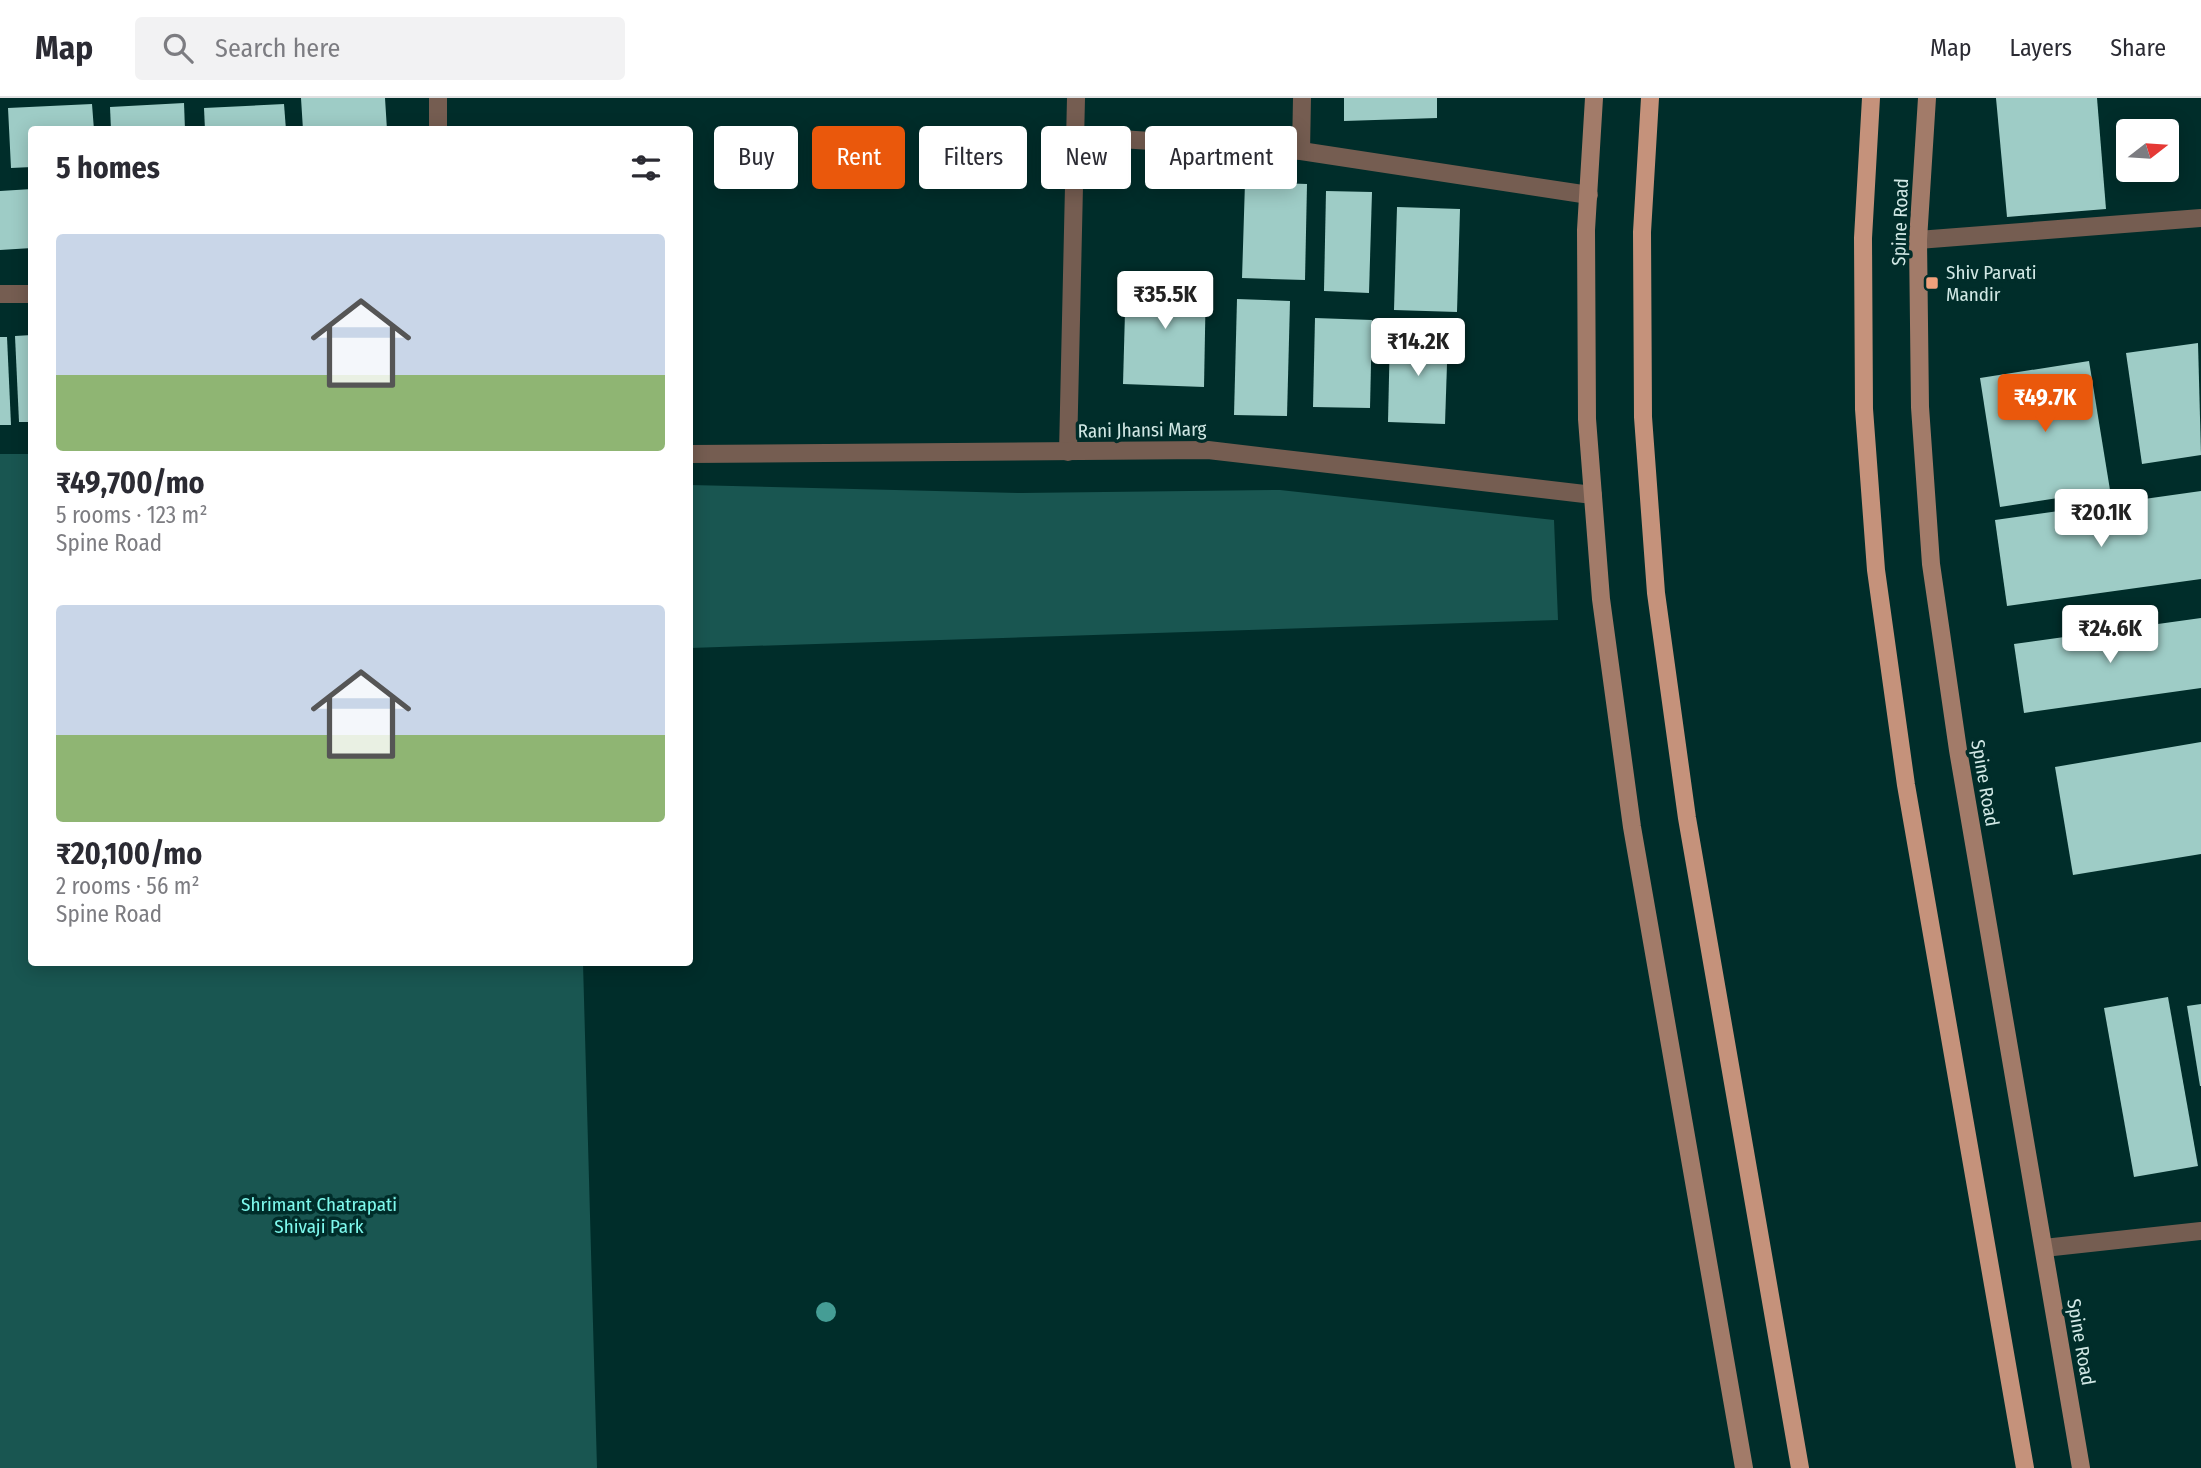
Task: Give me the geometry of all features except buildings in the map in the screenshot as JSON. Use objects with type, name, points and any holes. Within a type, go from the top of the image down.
[{"type":"main road","points":[[1650,98],[1642,232],[1643,417],[1656,593],[1687,818],[1800,1468]]},
{"type":"main road","name":"Spine Road","points":[[1871,98],[1863,239],[1864,409],[1876,570],[1906,785],[2025,1468]]},
{"type":"street","points":[[438,98],[438,126]]},
{"type":"street","points":[[1075,126],[1076,98]]},
{"type":"street","points":[[1301,151],[1302,98]]},
{"type":"street","points":[[1594,98],[1589,195],[1587,419],[1601,599],[1632,827],[1744,1468]]},
{"type":"street","name":"Spine Road","points":[[1927,98],[1918,240],[1920,407],[1931,564],[1958,750],[2081,1468]]},
{"type":"street","points":[[1131,140],[1301,151],[1589,195]]},
{"type":"street","points":[[1068,452],[1074,189]]},
{"type":"street","points":[[1918,240],[2201,218]]},
{"type":"street","points":[[0,294],[28,294]]},
{"type":"street","name":"Rani Jhansi Marg","points":[[693,453],[1209,450],[1593,495]]},
{"type":"street","points":[[2045,1248],[2201,1231]]},
{"type":"green space","name":"Shrimant Chatrapati Shivaji Park","points":[[0,454],[28,454],[28,966],[583,966],[597,1468],[0,1468]]},
{"type":"green space","points":[[693,485],[1021,493],[1280,490],[1554,520],[1558,620],[693,648]]},
{"type":"place","name":"Shiv Parvati Mandir","points":[[1932,283]]}]
